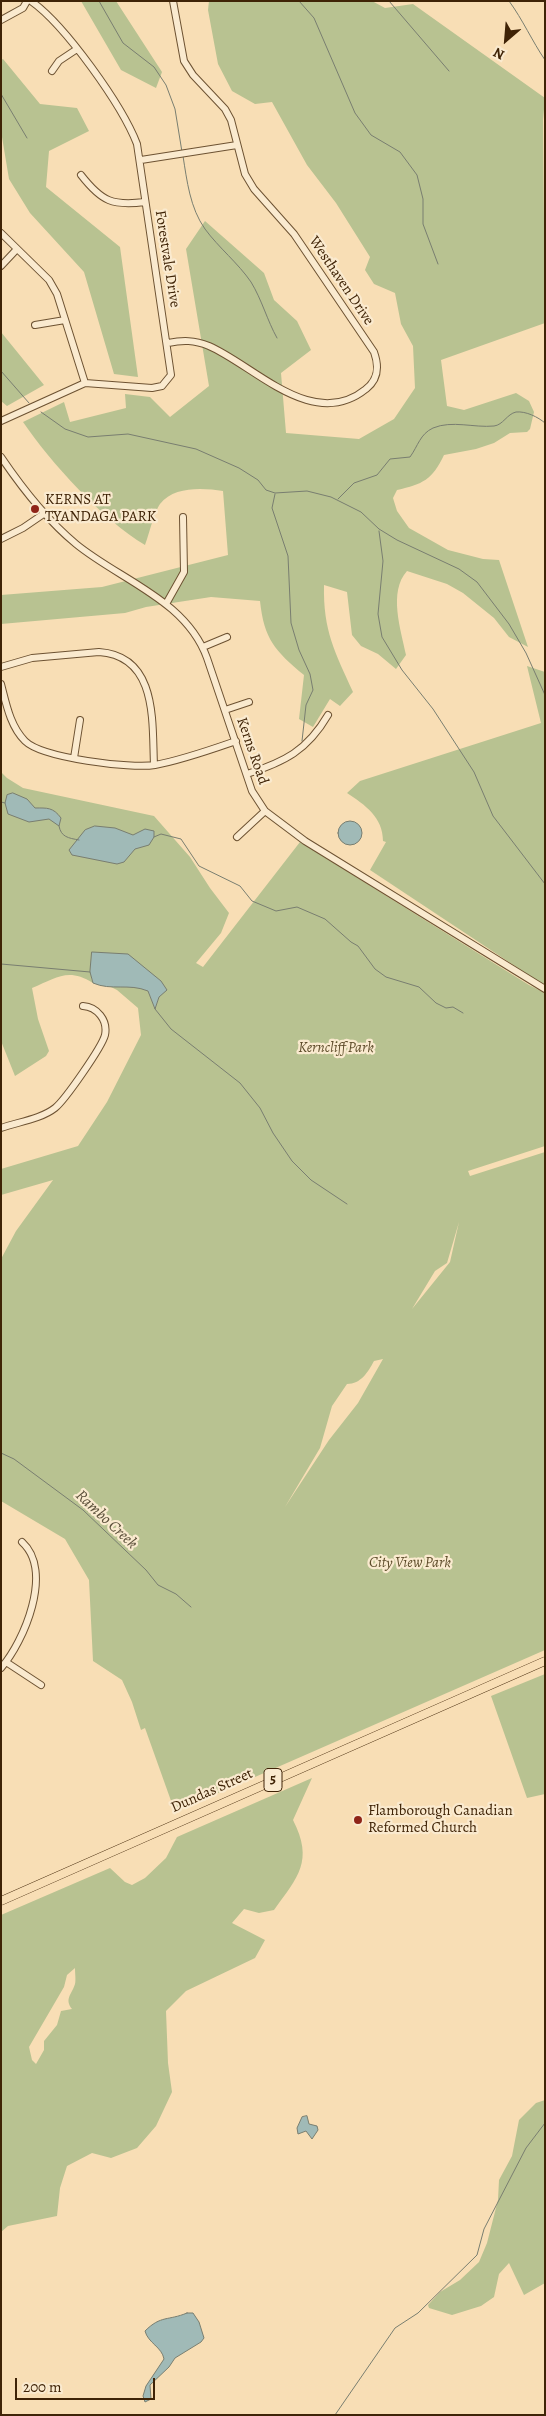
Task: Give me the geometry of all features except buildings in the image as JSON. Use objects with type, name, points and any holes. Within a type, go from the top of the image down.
[{"type":"main road","name":"Dundas Street","points":[[1,1901],[545,1662]]},
{"type":"street","points":[[1,20],[23,8],[29,1]]},
{"type":"street","name":"Forestvale Drive","points":[[1,421],[85,383],[152,388],[162,386],[171,375],[168,343],[145,202],[141,160],[132,129],[123,113],[77,50],[46,12],[29,1]]},
{"type":"street","name":"Westhaven Drive","points":[[168,343],[194,340],[210,346],[292,395],[310,402],[326,404],[343,400],[365,390],[373,382],[377,374],[377,361],[374,352],[294,234],[254,189],[245,174],[231,120],[224,109],[193,75],[184,61],[173,1]]},
{"type":"street","points":[[52,71],[59,61],[77,50]]},
{"type":"street","points":[[141,160],[237,145]]},
{"type":"street","points":[[81,175],[89,185],[108,200],[119,205],[145,202]]},
{"type":"street","points":[[1,233],[49,280],[57,294],[85,383]]},
{"type":"street","points":[[1,266],[17,249]]},
{"type":"street","points":[[35,325],[65,320]]},
{"type":"street","name":"Kerns Road","points":[[1,457],[45,513],[78,545],[166,604],[183,619],[203,647],[252,791],[265,811],[305,841],[545,989]]},
{"type":"street","points":[[1,539],[24,528],[45,513]]},
{"type":"street","points":[[166,604],[184,572],[183,517]]},
{"type":"street","points":[[203,647],[227,637]]},
{"type":"street","points":[[1,667],[32,658],[99,652],[109,652],[131,663],[144,681],[149,696],[154,765]]},
{"type":"street","points":[[1,684],[9,716],[24,740],[46,751],[74,758],[133,766],[154,765],[236,741]]},
{"type":"street","points":[[225,710],[249,702]]},
{"type":"street","points":[[247,774],[276,764],[296,753],[318,732],[328,716]]},
{"type":"street","points":[[74,758],[80,720]]},
{"type":"street","points":[[237,837],[265,811]]},
{"type":"street","points":[[1,1128],[46,1113],[56,1107],[90,1062],[104,1038],[106,1030],[98,1011],[92,1006],[83,1006]]},
{"type":"street","points":[[1,1668],[26,1626],[35,1597],[36,1582],[32,1559],[30,1551],[22,1542]]},
{"type":"street","points":[[6,1662],[40,1685]]},
{"type":"green space","points":[[81,1],[116,1],[162,72],[156,88],[121,70]]},
{"type":"green space","points":[[209,1],[372,1],[385,8],[413,4],[545,98],[543,120],[545,323],[441,360],[447,406],[464,410],[516,393],[529,401],[534,412],[530,429],[527,432],[510,433],[494,443],[476,449],[444,455],[426,480],[414,486],[397,490],[393,498],[397,511],[409,528],[448,550],[483,559],[499,560],[528,647],[509,637],[494,618],[463,593],[447,584],[407,571],[401,580],[397,600],[399,623],[406,655],[396,669],[378,654],[361,646],[352,635],[347,592],[324,585],[324,601],[331,641],[353,692],[340,706],[330,699],[313,727],[299,719],[304,675],[285,659],[268,635],[264,625],[260,601],[211,597],[146,607],[125,613],[1,624],[1,595],[102,587],[228,555],[223,491],[207,489],[189,490],[181,491],[166,498],[156,512],[145,545],[95,506],[48,455],[23,422],[64,402],[70,422],[126,408],[125,394],[150,397],[170,417],[209,386],[186,249],[205,221],[264,273],[274,300],[297,321],[311,350],[281,373],[286,433],[359,439],[394,419],[415,388],[413,346],[401,324],[395,293],[374,284],[365,270],[370,257],[336,203],[307,165],[272,102],[255,104],[232,91],[218,64],[208,10]]},
{"type":"green space","points":[[3,59],[40,104],[77,108],[89,131],[49,151],[46,187],[120,247],[138,377],[114,374],[84,272],[30,213],[9,179],[1,131],[1,60]]},
{"type":"green space","points":[[1,332],[44,385],[7,406],[1,401]]},
{"type":"green space","points":[[527,666],[545,672],[545,986],[370,870],[386,842],[383,841],[380,825],[372,812],[347,793],[360,781],[541,723]]},
{"type":"green space","points":[[1,772],[23,788],[154,816],[190,857],[229,913],[221,933],[196,963],[203,967],[300,842],[529,985],[545,993],[545,1146],[468,1171],[470,1176],[545,1152],[545,1650],[175,1812],[145,1728],[141,1730],[132,1702],[122,1680],[93,1661],[89,1580],[65,1539],[1,1501],[1,1259],[16,1231],[53,1180],[1,1195],[1,1169],[78,1146],[107,1102],[141,1035],[138,1008],[117,990],[109,986],[139,987],[148,991],[155,1008],[159,997],[132,982],[91,977],[93,983],[76,976],[62,976],[32,988],[38,1019],[49,1051],[46,1056],[15,1076],[1,1041]],"holes":[[[459,1222],[450,1262],[412,1309],[435,1271],[447,1263]],[[383,1359],[358,1403],[329,1440],[285,1507],[320,1448],[332,1406],[347,1384],[360,1380],[374,1361]]]},
{"type":"green space","points":[[545,1674],[545,1794],[527,1798],[491,1696]]},
{"type":"green space","points":[[312,1778],[293,1820],[299,1834],[303,1858],[296,1878],[274,1910],[259,1913],[244,1909],[232,1923],[265,1940],[255,1958],[186,1991],[166,2011],[168,2063],[172,2092],[156,2126],[137,2148],[111,2158],[92,2153],[67,2166],[60,2188],[57,2216],[8,2226],[1,2232],[1,1915],[110,1868],[125,1882],[132,1885],[145,1878],[166,1858],[177,1837]],"holes":[[[75,1968],[75,1984],[69,1997],[72,2009],[61,2011],[57,2025],[44,2041],[44,2050],[36,2064],[32,2060],[29,2047],[64,1987],[67,1975]]]},
{"type":"green space","points":[[545,2100],[545,2283],[524,2295],[509,2263],[499,2274],[494,2297],[481,2306],[452,2315],[429,2308],[428,2305],[440,2292],[460,2280],[479,2262],[487,2243],[498,2200],[499,2180],[512,2156],[519,2120],[536,2103]]},
{"type":"water","points":[[13,793],[27,799],[35,808],[46,808],[55,812],[61,818],[59,826],[49,819],[29,822],[8,814],[5,803],[7,795]]},
{"type":"water","points":[[350,821],[355,822],[361,828],[361,838],[355,844],[350,845],[345,844],[339,838],[338,833],[339,828],[345,822]]},
{"type":"water","points":[[95,826],[115,828],[133,835],[145,829],[154,831],[154,837],[149,845],[135,849],[124,862],[117,864],[72,855],[69,850],[85,830]]},
{"type":"water","points":[[92,952],[128,954],[161,981],[167,990],[159,997],[155,1009],[148,991],[134,987],[107,986],[93,983],[90,972]]},
{"type":"water","points":[[307,2116],[309,2124],[317,2126],[318,2130],[312,2139],[306,2131],[298,2134],[297,2128],[302,2117]]},
{"type":"water","points":[[193,2313],[199,2322],[204,2338],[201,2342],[175,2358],[169,2367],[150,2385],[151,2399],[145,2402],[143,2396],[146,2386],[164,2359],[161,2351],[149,2339],[145,2331],[160,2320]]},
{"type":"waterway","points":[[99,1],[123,43],[154,67],[166,85],[175,109],[182,152]]},
{"type":"waterway","points":[[299,1],[314,18],[355,113],[371,135],[400,152],[417,175],[423,199],[423,224],[438,264]]},
{"type":"waterway","points":[[389,1],[449,71]]},
{"type":"waterway","points":[[509,1],[545,60]]},
{"type":"waterway","points":[[1,94],[27,138]]},
{"type":"waterway","points":[[183,156],[190,194],[200,221],[210,236],[251,282],[277,338]]},
{"type":"waterway","points":[[1,371],[29,403]]},
{"type":"waterway","points":[[41,412],[65,429],[88,437],[128,434],[196,449],[239,468],[258,480],[266,490],[275,493],[307,491],[331,497],[361,512],[379,529],[397,540],[459,569],[477,582],[509,624],[526,653],[545,695]]},
{"type":"waterway","points":[[338,499],[354,483],[377,475],[390,459],[410,457],[422,437],[433,428],[455,424],[494,426],[500,424],[516,412],[532,415],[545,423]]},
{"type":"waterway","points":[[275,494],[272,508],[288,556],[291,623],[299,650],[310,674],[313,690],[306,705],[302,741]]},
{"type":"waterway","points":[[379,531],[383,561],[378,614],[382,637],[402,670],[433,709],[474,772],[493,816],[545,884]]},
{"type":"waterway","points":[[1,802],[5,803]]},
{"type":"waterway","points":[[59,826],[61,833],[72,839],[79,840]]},
{"type":"waterway","points":[[154,837],[161,834],[181,839],[199,866],[240,886],[252,901],[276,911],[297,907],[325,919],[358,946],[375,969],[386,977],[419,987],[436,1003],[446,1008],[453,1007],[463,1013]]},
{"type":"waterway","points":[[1,964],[90,972]]},
{"type":"waterway","points":[[155,1009],[171,1029],[240,1083],[260,1108],[273,1133],[292,1161],[311,1180],[347,1204]]},
{"type":"waterway","name":"Rambo Creek","points":[[1,1453],[14,1459],[83,1510],[146,1570],[158,1585],[176,1594],[191,1607]]},
{"type":"waterway","points":[[335,2415],[395,2328],[418,2313],[477,2255],[484,2229],[526,2148],[545,2123]]},
{"type":"place","name":"KERNS AT TYANDAGA PARK","points":[[35,509]]},
{"type":"place","name":"Flamborough Canadian Reformed Church","points":[[358,1820]]},
{"type":"park label","name":"Kerncliff Park","points":[[336,1048]]},
{"type":"park label","name":"City View Park","points":[[410,1563]]}]
